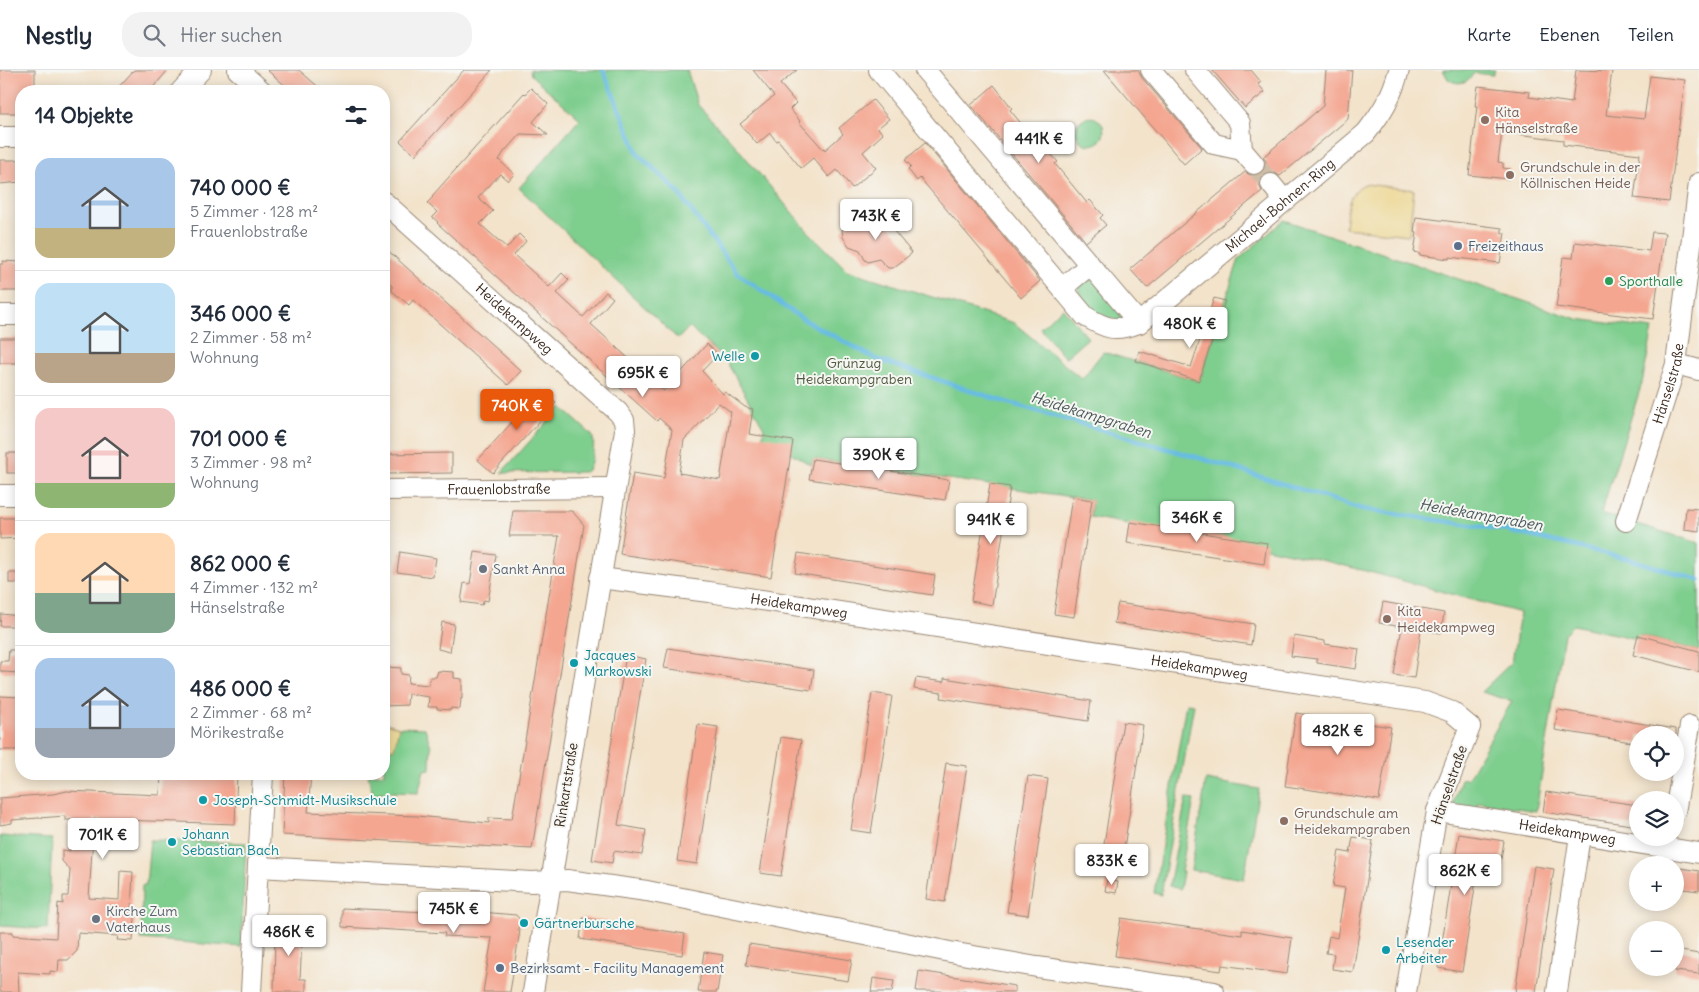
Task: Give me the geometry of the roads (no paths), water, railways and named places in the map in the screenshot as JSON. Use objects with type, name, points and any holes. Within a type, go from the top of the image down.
[{"type":"street","points":[[187,85],[201,70]]},
{"type":"street","points":[[238,70],[255,85]]},
{"type":"street","name":"Michael-Bohnen-Ring","points":[[880,70],[1085,316],[1103,327],[1125,328],[1138,323],[1366,133],[1382,112],[1393,92],[1399,70]]},
{"type":"street","points":[[925,70],[1138,323]]},
{"type":"street","points":[[1151,70],[1214,144],[1248,157],[1240,123],[1195,70]]},
{"type":"street","points":[[0,137],[15,137]]},
{"type":"street","points":[[1271,184],[1284,200]]},
{"type":"street","name":"Hänselstraße","points":[[1626,521],[1676,364],[1698,190]]},
{"type":"street","name":"Heidekampweg","points":[[390,208],[618,412],[624,420],[625,430],[600,578],[709,592],[1425,702],[1452,712],[1470,727]]},
{"type":"street","points":[[1062,288],[1090,265]]},
{"type":"street","points":[[0,315],[15,315]]},
{"type":"street","points":[[1676,364],[1699,370]]},
{"type":"street","name":"Frauenlobstraße","points":[[390,490],[615,488]]},
{"type":"street","points":[[0,495],[15,495]]},
{"type":"street","name":"Rinkartstraße","points":[[533,992],[600,578]]},
{"type":"street","points":[[1679,791],[1690,726]]},
{"type":"street","name":"Hänselstraße","points":[[1406,992],[1437,811],[1470,727]]},
{"type":"street","points":[[251,992],[263,780]]},
{"type":"street","name":"Heidekampweg","points":[[1437,811],[1580,835],[1629,839]]},
{"type":"street","points":[[1558,992],[1580,835]]},
{"type":"street","name":"Heidekampweg","points":[[1678,846],[1699,853]]},
{"type":"street","points":[[258,867],[532,882],[567,880],[648,891],[950,952],[1036,967],[1214,992]]},
{"type":"waterway","name":"Heidekampgraben","points":[[603,70],[638,154],[677,191],[737,273],[801,318],[876,359],[1002,401],[1227,466],[1362,509],[1504,530],[1629,559],[1699,580]]},
{"type":"tunnel","points":[[1254,164],[1271,184]]},
{"type":"place","name":"Kita Hänselstraße","points":[[1485,120]]},
{"type":"place","name":"Grundschule in der Köllnischen Heide","points":[[1510,175]]},
{"type":"place","name":"Freizeithaus","points":[[1458,246]]},
{"type":"place","name":"Sporthalle","points":[[1609,281]]},
{"type":"place","name":"Welle","points":[[755,356]]},
{"type":"place","name":"Sankt Anna","points":[[483,569]]},
{"type":"place","name":"Kita Heidekampweg","points":[[1387,619]]},
{"type":"place","name":"Jacques Markowski","points":[[574,663]]},
{"type":"place","name":"Joseph-Schmidt-Musikschule","points":[[203,800]]},
{"type":"place","name":"Grundschule am Heidekampgraben","points":[[1284,821]]},
{"type":"place","name":"Johann Sebastian Bach","points":[[172,842]]},
{"type":"place","name":"Kirche Zum Vaterhaus","points":[[96,919]]},
{"type":"place","name":"Gärtnerbursche","points":[[524,923]]},
{"type":"place","name":"Lesender Arbeiter","points":[[1386,950]]},
{"type":"place","name":"Bezirksamt - Facility Management","points":[[500,968]]},
{"type":"park label","name":"Grünzug Heidekampgraben","points":[[854,372]]}]
